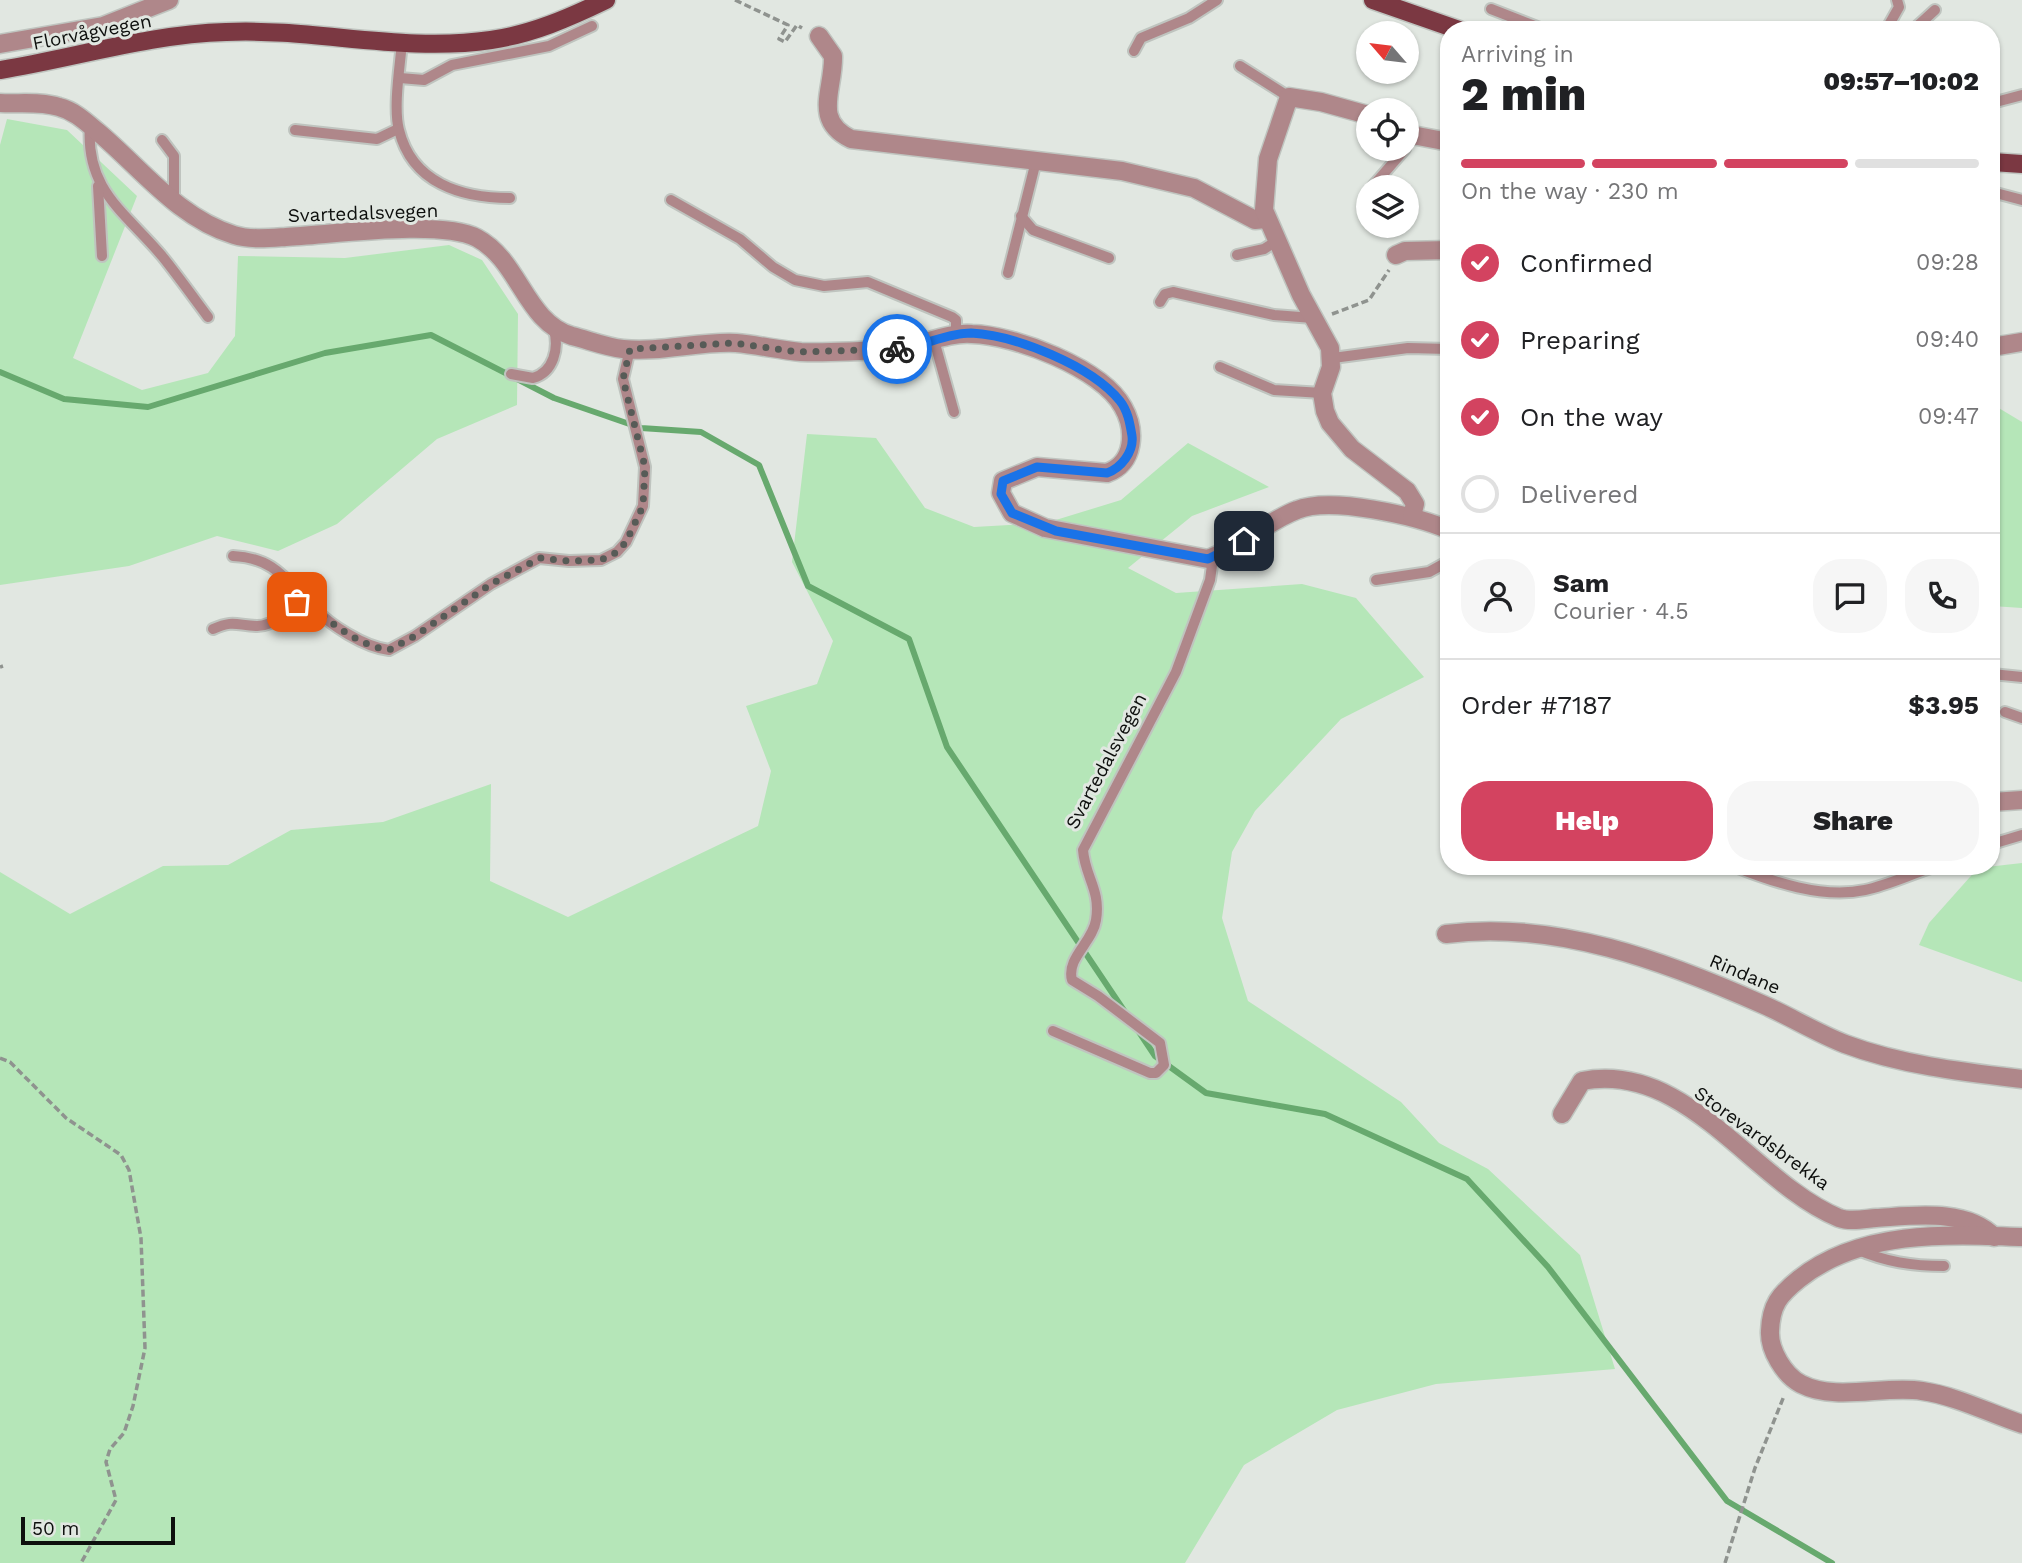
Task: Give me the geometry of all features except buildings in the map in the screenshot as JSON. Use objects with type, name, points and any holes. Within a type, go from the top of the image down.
[{"type":"main road","name":"Florvågvegen","points":[[0,70],[221,32],[300,33],[402,43],[460,43],[512,36],[552,25],[606,0]]},
{"type":"main road","points":[[1373,0],[1440,23]]},
{"type":"main road","points":[[2000,163],[2022,164]]},
{"type":"street","points":[[0,44],[103,26],[169,0]]},
{"type":"street","points":[[819,36],[833,56],[827,113],[834,130],[842,135],[873,144],[1122,171],[1212,195],[1255,220],[1266,219]]},
{"type":"street","points":[[1356,112],[1321,102],[1289,97],[1268,159],[1264,195],[1266,219],[1313,318],[1327,340],[1333,358],[1322,393],[1325,411],[1340,436],[1412,496],[1415,504],[1412,516]]},
{"type":"street","name":"Svartedalsvegen","points":[[0,103],[58,106],[76,113],[174,201],[220,230],[246,238],[398,230],[464,233],[495,251],[554,330]]},
{"type":"street","points":[[1419,136],[1440,140]]},
{"type":"street","points":[[1396,255],[1405,251],[1440,250]]},
{"type":"street","points":[[554,330],[630,349],[733,343],[799,352],[843,353],[907,348],[969,333],[1000,338],[1051,355],[1110,391],[1127,415],[1132,443],[1127,457],[1115,470],[1096,475],[1052,467],[1023,470],[1003,481],[1001,494],[1012,513],[1056,531],[1178,555],[1213,558],[1300,508],[1352,507],[1412,516],[1440,527]]},
{"type":"street","points":[[2000,346],[2022,342]]},
{"type":"street","points":[[2000,801],[2022,800]]},
{"type":"street","name":"Rindane","points":[[1446,934],[1501,931],[1610,948],[1696,976],[1844,1043],[1933,1066],[2022,1080]]},
{"type":"street","name":"Storevardsbrekka","points":[[1562,1114],[1582,1081],[1624,1079],[1673,1099],[1710,1121],[1754,1160],[1803,1197],[1840,1218],[1947,1217],[1987,1230],[1994,1237]]},
{"type":"street","name":"Storevardsbrekka","points":[[1795,1380],[1778,1360],[1769,1336],[1774,1303],[1777,1296],[1814,1267],[1854,1248],[1876,1242],[1935,1237],[2022,1237]]},
{"type":"street","points":[[1795,1380],[1830,1391],[1920,1390],[1951,1397],[2022,1424]]},
{"type":"lane","points":[[1134,51],[1141,38],[1189,18],[1217,0]]},
{"type":"lane","points":[[1891,21],[1899,7],[1897,0]]},
{"type":"lane","points":[[1491,9],[1522,21]]},
{"type":"lane","points":[[1923,21],[1935,10]]},
{"type":"lane","points":[[400,78],[424,80],[452,65],[549,46],[592,26]]},
{"type":"lane","points":[[402,43],[398,129],[411,158],[426,176],[464,194],[510,198]]},
{"type":"lane","points":[[1240,66],[1289,97]]},
{"type":"lane","points":[[2000,101],[2022,95]]},
{"type":"lane","points":[[90,125],[89,138],[97,180],[102,256]]},
{"type":"lane","points":[[295,130],[377,139],[398,129]]},
{"type":"lane","points":[[162,140],[174,156],[174,201]]},
{"type":"lane","points":[[1008,273],[1036,161]]},
{"type":"lane","points":[[1383,175],[1395,161]]},
{"type":"lane","points":[[97,180],[114,205],[161,255],[208,317]]},
{"type":"lane","points":[[2000,193],[2022,200]]},
{"type":"lane","points":[[671,200],[740,239],[773,267],[794,280],[824,286],[868,282],[957,320],[956,336]]},
{"type":"lane","points":[[1021,216],[1033,230],[1109,258]]},
{"type":"lane","points":[[1237,255],[1264,249],[1278,240]]},
{"type":"lane","points":[[1160,302],[1165,294],[1173,292],[1274,314],[1313,318]]},
{"type":"lane","points":[[511,374],[533,378],[546,370],[557,350],[554,330]]},
{"type":"lane","points":[[934,340],[954,412]]},
{"type":"lane","points":[[1333,358],[1397,348],[1440,349]]},
{"type":"lane","points":[[233,556],[250,557],[272,567],[288,578],[316,611],[371,645],[389,650],[415,636],[491,584],[540,558],[601,560],[617,552],[632,531],[643,506],[645,467],[623,379],[630,349]]},
{"type":"lane","points":[[1220,367],[1274,390],[1322,393]]},
{"type":"lane","name":"Svartedalsvegen","points":[[1053,1031],[1150,1073],[1156,1073],[1164,1065],[1160,1043],[1107,1002],[1072,980],[1071,967],[1096,922],[1098,896],[1083,850],[1176,672],[1210,580],[1213,558]]},
{"type":"lane","points":[[1376,580],[1429,572],[1440,566]]},
{"type":"lane","points":[[213,629],[227,623],[242,622],[257,626],[276,621],[302,596]]},
{"type":"lane","points":[[2000,675],[2022,677]]},
{"type":"lane","points":[[2005,712],[2022,718]]},
{"type":"lane","points":[[2000,842],[2022,835]]},
{"type":"lane","points":[[1760,875],[1793,886],[1824,892],[1862,891],[1909,875]]},
{"type":"lane","points":[[1854,1248],[1879,1259],[1909,1266],[1944,1266]]},
{"type":"path","points":[[735,0],[789,26],[779,39],[785,42],[797,25],[819,36]]},
{"type":"path","points":[[1313,318],[1350,309],[1369,300],[1378,290],[1396,255]]},
{"type":"path","points":[[0,1058],[19,1071],[66,1118],[121,1155],[129,1170],[139,1226],[145,1348],[133,1406],[124,1433],[110,1449],[106,1462],[116,1500],[81,1563]]},
{"type":"path","points":[[1725,1563],[1755,1468],[1786,1390],[1795,1380]]},
{"type":"green space","points":[[7,119],[67,130],[137,196],[73,358],[142,390],[208,373],[235,336],[238,256],[345,258],[449,245],[482,260],[518,314],[517,405],[437,439],[337,524],[278,551],[217,536],[129,566],[0,585],[0,145]]},
{"type":"green space","points":[[2000,409],[2022,422],[2022,608],[2000,607]]},
{"type":"green space","points":[[807,434],[876,438],[925,508],[974,527],[1046,523],[1121,500],[1188,443],[1269,487],[1192,516],[1128,568],[1176,593],[1302,584],[1356,598],[1424,677],[1341,719],[1255,811],[1232,852],[1222,918],[1248,1001],[1401,1102],[1439,1143],[1488,1169],[1580,1255],[1615,1369],[1436,1384],[1337,1410],[1244,1465],[1185,1563],[0,1563],[0,872],[70,914],[163,866],[228,865],[291,830],[383,822],[491,784],[490,881],[568,917],[758,826],[771,771],[746,706],[817,684],[833,641],[792,562]]},
{"type":"green space","points":[[2022,863],[2022,982],[1919,945],[1929,923],[1972,875],[2000,875],[2000,866]]},
{"type":"waterway","points":[[0,372],[64,399],[148,407],[325,353],[431,335],[554,398],[641,428],[701,432],[759,465],[808,586],[909,639],[947,747],[1127,1015]]},
{"type":"waterway","points":[[1137,1029],[1155,1056],[1206,1093],[1325,1114],[1467,1179],[1548,1267],[1727,1501],[1832,1563]]},
{"type":"way so far","points":[[297,602],[302,596],[316,611],[346,631],[371,645],[389,650],[397,648],[491,584],[540,558],[601,560],[617,552],[626,542],[643,506],[645,467],[623,379],[624,362],[630,349],[733,343],[799,352],[843,353],[897,349]]},
{"type":"route","points":[[897,349],[969,333],[1015,341],[1051,355],[1090,376],[1121,402],[1130,425],[1132,443],[1127,457],[1115,470],[1107,473],[1096,475],[1037,467],[1023,470],[1003,481],[1001,494],[1012,513],[1021,518],[1056,531],[1208,559],[1244,541]]}]
